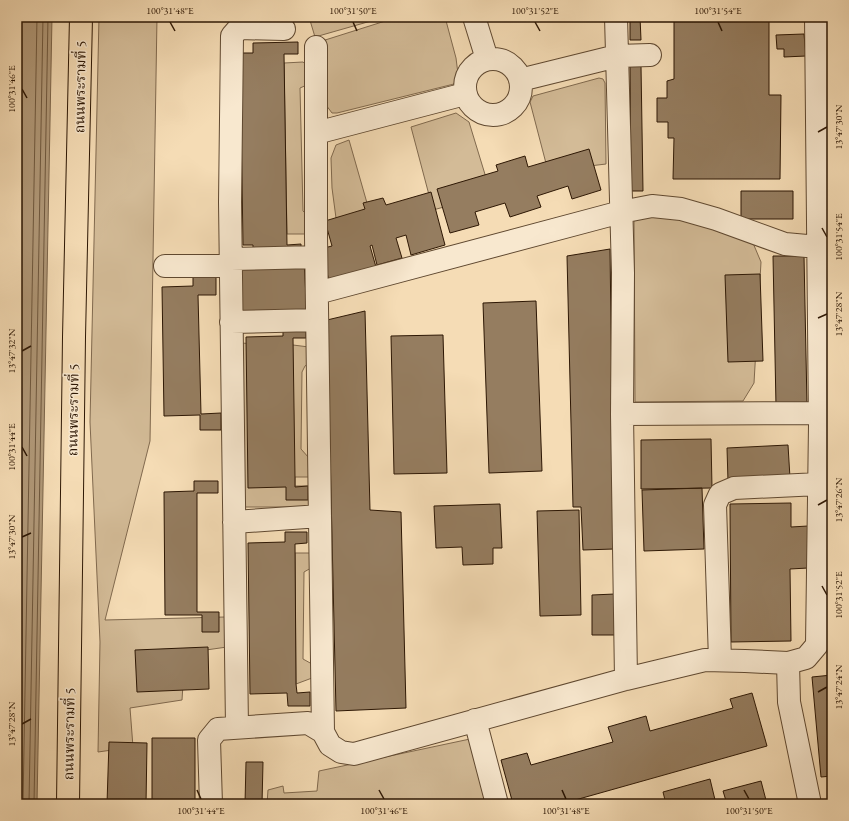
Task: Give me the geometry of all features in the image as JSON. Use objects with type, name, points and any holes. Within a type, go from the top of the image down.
[{"type":"main road","name":"ถนนพระรามที่ 5","points":[[68,804],[74,337],[81,17]]},
{"type":"lane","points":[[474,17],[487,59]]},
{"type":"lane","points":[[616,17],[623,273],[622,414],[626,679]]},
{"type":"lane","points":[[316,47],[316,257],[323,732],[330,745],[340,752],[354,754],[626,679],[705,660],[745,660],[788,663],[806,658],[817,645],[820,413],[816,17]]},
{"type":"lane","points":[[237,727],[230,202],[232,36],[239,28],[284,29]]},
{"type":"lane","points":[[520,80],[617,56],[650,55]]},
{"type":"lane","points":[[487,59],[497,59],[506,62],[519,75],[521,84],[517,102],[502,114],[493,116],[483,114],[475,110],[469,103],[465,94],[464,85],[466,76],[471,68],[478,62],[487,59]]},
{"type":"lane","points":[[316,133],[465,94]]},
{"type":"lane","points":[[317,293],[621,212],[652,206],[681,209],[716,219],[785,244],[818,247]]},
{"type":"lane","points":[[165,266],[316,257]]},
{"type":"lane","points":[[232,322],[317,320]]},
{"type":"lane","points":[[622,414],[820,413]]},
{"type":"lane","points":[[720,660],[715,505],[720,494],[734,488],[819,484]]},
{"type":"lane","points":[[234,522],[320,516]]},
{"type":"lane","points":[[788,663],[789,702],[810,804]]},
{"type":"lane","points":[[475,720],[497,804]]},
{"type":"lane","points":[[211,804],[209,740],[218,728],[308,723],[323,732]]},
{"type":"shaded area","points":[[99,17],[157,17],[150,441],[105,620],[225,617],[227,647],[185,653],[182,700],[130,708],[133,747],[98,752],[100,642],[90,422]]},
{"type":"shaded area","points":[[309,17],[378,17],[378,19],[315,37]]},
{"type":"shaded area","points":[[398,17],[445,17],[456,58],[458,74],[454,84],[332,113],[326,105],[322,41]]},
{"type":"shaded area","points":[[303,62],[309,67],[309,84],[300,88],[303,211],[308,216],[310,232],[304,234],[287,234],[284,63]]},
{"type":"shaded area","points":[[599,78],[603,79],[605,83],[606,164],[548,171],[530,102],[533,96]]},
{"type":"shaded area","points":[[456,113],[469,122],[491,194],[433,210],[411,127]]},
{"type":"shaded area","points":[[349,140],[369,210],[336,218],[332,188],[331,158],[336,145]]},
{"type":"shaded area","points":[[674,214],[753,243],[761,262],[754,383],[743,401],[635,402],[634,219]]},
{"type":"shaded area","points":[[238,343],[309,347],[310,362],[305,366],[302,372],[301,449],[309,458],[310,477],[295,477],[295,486],[311,485],[312,505],[306,507],[246,507],[241,502]]},
{"type":"shaded area","points":[[295,553],[310,553],[311,568],[304,572],[303,659],[312,664],[312,678],[296,684]]},
{"type":"shaded area","points":[[470,739],[489,804],[267,804],[268,790],[283,786],[284,793],[317,791],[319,771]]},
{"type":"water","points":[[17,17],[52,17],[37,804],[17,804]]},
{"type":"building","points":[[630,17],[640,17],[641,40],[630,40]]},
{"type":"building","points":[[674,17],[769,17],[769,95],[781,95],[780,179],[673,179],[674,138],[668,138],[668,122],[657,122],[657,98],[667,98],[667,81],[674,79]]},
{"type":"building","points":[[804,34],[806,56],[784,57],[784,49],[777,49],[776,35]]},
{"type":"building","points":[[298,42],[298,54],[284,54],[287,245],[301,244],[301,254],[253,255],[253,245],[243,245],[240,53],[253,53],[253,43]]},
{"type":"building","points":[[630,66],[641,66],[643,191],[631,191]]},
{"type":"building","points":[[589,149],[601,190],[572,199],[568,186],[537,196],[541,207],[510,217],[505,203],[475,212],[479,225],[450,233],[437,189],[498,171],[496,165],[525,156],[528,167]]},
{"type":"building","points":[[741,191],[793,191],[793,219],[741,219]]},
{"type":"building","points":[[431,192],[445,245],[411,255],[406,235],[396,238],[402,258],[377,265],[372,245],[370,246],[376,267],[329,280],[320,249],[332,246],[325,221],[365,209],[363,203],[383,198],[386,205]]},
{"type":"building","points":[[610,249],[614,549],[583,550],[581,507],[573,507],[567,256]]},
{"type":"building","points":[[773,256],[804,256],[807,405],[776,406]]},
{"type":"building","points":[[304,261],[307,315],[239,319],[236,265]]},
{"type":"building","points":[[760,274],[763,361],[728,362],[725,275]]},
{"type":"building","points":[[193,275],[216,275],[216,295],[198,295],[201,414],[221,413],[221,430],[200,430],[200,415],[164,416],[162,287],[193,286]]},
{"type":"building","points":[[536,301],[542,471],[489,473],[483,303]]},
{"type":"building","points":[[365,311],[370,510],[401,512],[406,708],[336,711],[327,320]]},
{"type":"building","points":[[283,326],[306,326],[306,338],[293,338],[295,487],[308,486],[308,500],[286,500],[286,487],[248,488],[246,337],[283,336]]},
{"type":"building","points":[[443,335],[447,473],[394,474],[391,336]]},
{"type":"building","points":[[711,439],[712,488],[641,489],[641,440]]},
{"type":"building","points":[[788,445],[790,478],[728,481],[727,448]]},
{"type":"building","points":[[194,481],[218,481],[218,493],[197,493],[197,612],[219,612],[219,632],[202,632],[202,615],[165,615],[164,492],[194,491]]},
{"type":"building","points":[[702,488],[704,549],[644,551],[642,490]]},
{"type":"building","points":[[791,503],[791,527],[808,526],[808,568],[790,569],[791,641],[731,642],[730,504]]},
{"type":"building","points":[[500,504],[502,548],[493,548],[493,564],[463,565],[462,547],[436,548],[434,506]]},
{"type":"building","points":[[579,510],[581,615],[540,616],[537,511]]},
{"type":"building","points":[[285,532],[307,532],[307,543],[295,544],[296,684],[297,693],[310,692],[310,706],[288,706],[287,693],[250,694],[248,543],[285,542]]},
{"type":"building","points":[[615,594],[615,635],[592,635],[592,595]]},
{"type":"building","points":[[208,647],[209,689],[137,692],[135,650]]},
{"type":"building","points":[[832,675],[832,776],[821,777],[812,677]]},
{"type":"building","points":[[752,693],[767,746],[561,804],[513,804],[501,760],[527,753],[531,765],[613,742],[608,727],[646,716],[650,731],[733,708],[730,699]]},
{"type":"building","points":[[152,738],[195,738],[195,804],[152,804]]},
{"type":"building","points":[[109,742],[147,743],[146,804],[107,804]]},
{"type":"building","points":[[246,762],[263,762],[262,804],[245,804]]},
{"type":"building","points":[[710,779],[716,804],[666,804],[663,792]]},
{"type":"building","points":[[761,781],[767,804],[727,804],[723,791]]}]
